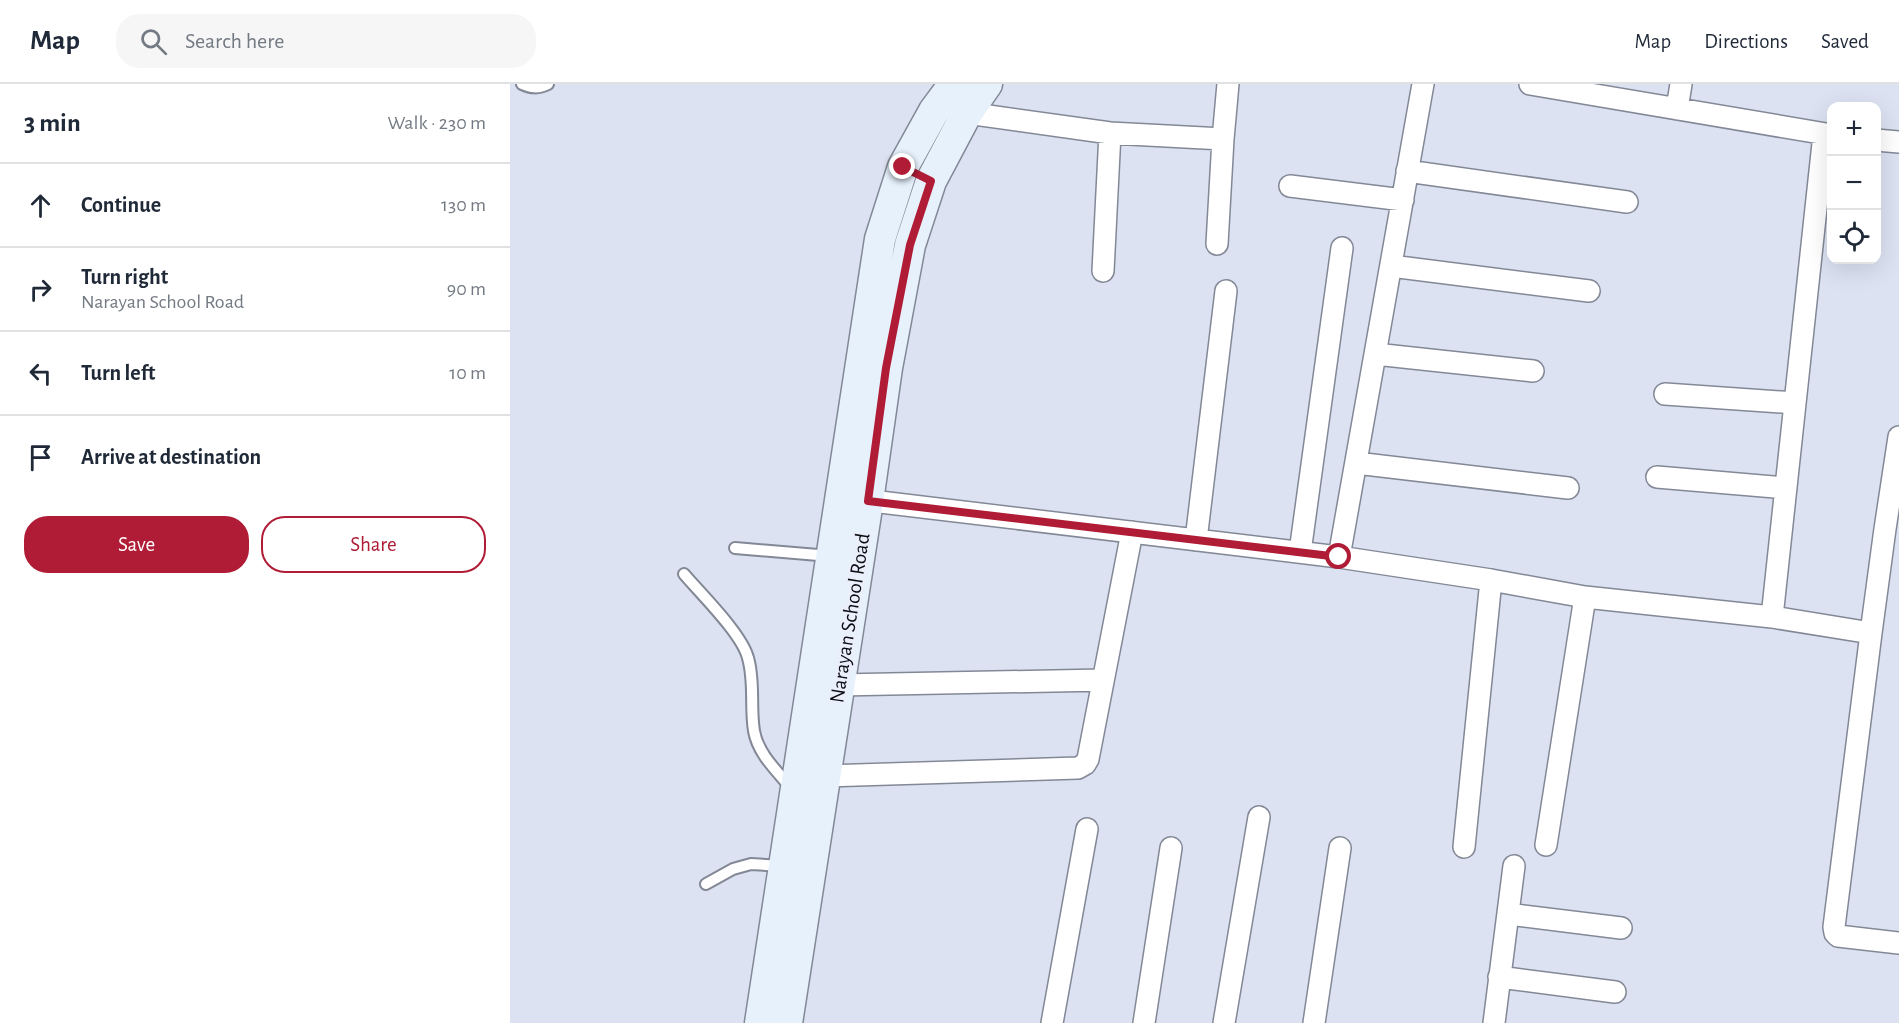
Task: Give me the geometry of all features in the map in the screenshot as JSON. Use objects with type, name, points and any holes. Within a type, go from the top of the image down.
[{"type":"street","points":[[760,1023],[832,556],[854,498],[880,239],[903,167],[934,111],[954,84]]},
{"type":"street","name":"Narayan School Road","points":[[787,1023],[839,685],[854,498],[886,368],[910,245],[931,181],[967,113],[987,84]]},
{"type":"street","points":[[1217,244],[1228,84]]},
{"type":"street","points":[[1339,557],[1423,84]]},
{"type":"street","points":[[1536,84],[1601,90],[1677,109],[1827,135]]},
{"type":"street","points":[[1677,109],[1681,84]]},
{"type":"street","points":[[967,113],[1110,133],[1223,139]]},
{"type":"street","points":[[1103,271],[1110,133]]},
{"type":"street","points":[[1881,140],[1899,142]]},
{"type":"street","points":[[1772,617],[1795,403],[1827,143]]},
{"type":"street","points":[[903,167],[931,181]]},
{"type":"street","points":[[1407,171],[1627,202]]},
{"type":"street","points":[[1290,186],[1403,200]]},
{"type":"street","points":[[1300,552],[1342,248]]},
{"type":"street","points":[[1391,266],[1589,291]]},
{"type":"street","points":[[1196,540],[1226,291]]},
{"type":"street","points":[[1375,354],[1533,372]]},
{"type":"street","points":[[1665,394],[1795,403]]},
{"type":"street","points":[[1899,437],[1892,529],[1871,633],[1834,927],[1838,936],[1899,943]]},
{"type":"street","points":[[1356,463],[1568,488]]},
{"type":"street","points":[[1657,477],[1786,488]]},
{"type":"street","points":[[854,498],[1339,557],[1585,597],[1772,617],[1871,633]]},
{"type":"street","points":[[825,776],[1078,768],[1085,764],[1088,759],[1132,532]]},
{"type":"street","points":[[1464,847],[1491,580]]},
{"type":"street","points":[[1546,845],[1585,597]]},
{"type":"street","points":[[839,685],[1103,680]]},
{"type":"street","points":[[1224,1023],[1259,817]]},
{"type":"street","points":[[1052,1023],[1087,829]]},
{"type":"street","points":[[1144,1023],[1171,848]]},
{"type":"street","points":[[1314,1023],[1340,848]]},
{"type":"street","points":[[1494,1023],[1514,866]]},
{"type":"street","points":[[1508,914],[1621,928]]},
{"type":"street","points":[[1499,977],[1615,992]]},
{"type":"lane","points":[[522,84],[539,88],[548,84]]},
{"type":"lane","points":[[735,548],[832,556]]},
{"type":"lane","points":[[684,574],[737,636],[748,656],[753,684],[754,732],[763,755],[795,794]]},
{"type":"lane","points":[[706,884],[733,870],[751,864],[784,866]]},
{"type":"route","points":[[903,167],[931,181],[910,245],[886,368],[868,501],[1339,557]]}]
